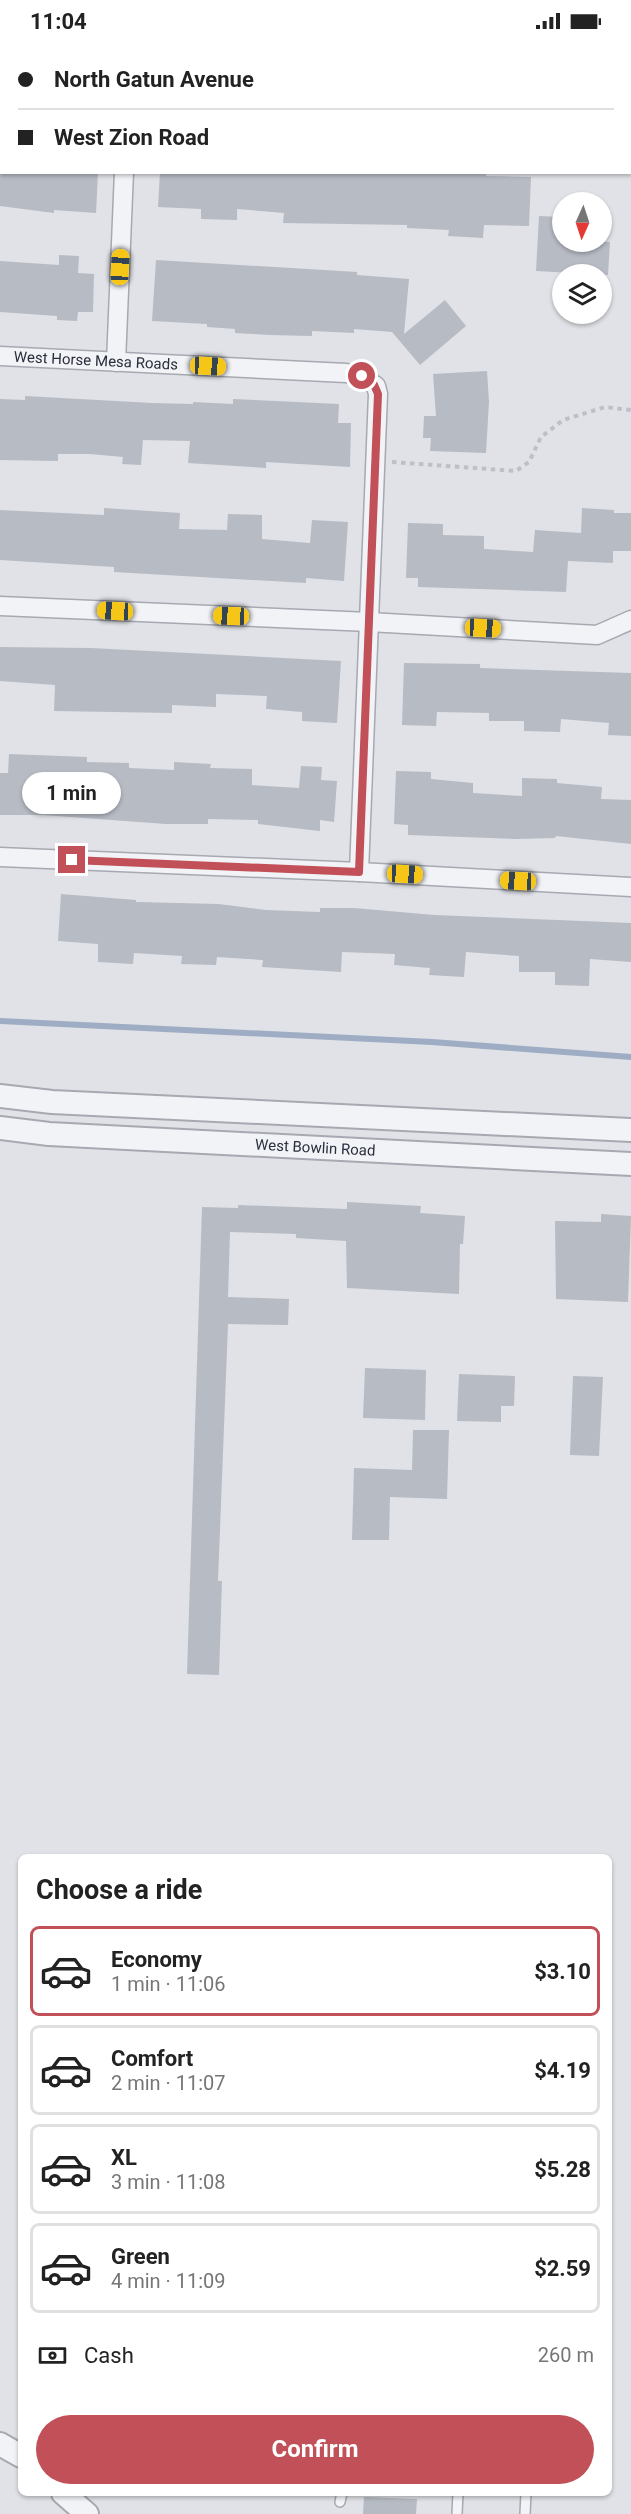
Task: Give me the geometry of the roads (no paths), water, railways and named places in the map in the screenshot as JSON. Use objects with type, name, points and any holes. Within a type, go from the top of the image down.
[{"type":"street","points":[[116,362],[124,174]]},
{"type":"street","name":"West Horse Mesa Roads","points":[[0,356],[346,373],[372,380],[378,394],[369,622]]},
{"type":"street","points":[[0,606],[369,622],[597,635],[631,620]]},
{"type":"street","points":[[359,872],[369,622]]},
{"type":"street","points":[[0,857],[359,872],[631,887]]},
{"type":"street","points":[[0,1096],[52,1102],[631,1130]]},
{"type":"street","name":"West Bowlin Road","points":[[0,1128],[49,1134],[631,1164]]},
{"type":"street","points":[[0,2444],[18,2454]]},
{"type":"street","points":[[66,2496],[87,2514]]},
{"type":"lane","points":[[457,2514],[458,2496]]},
{"type":"lane","points":[[525,2514],[526,2496]]},
{"type":"waterway","points":[[0,1021],[432,1042],[631,1057]]}]
